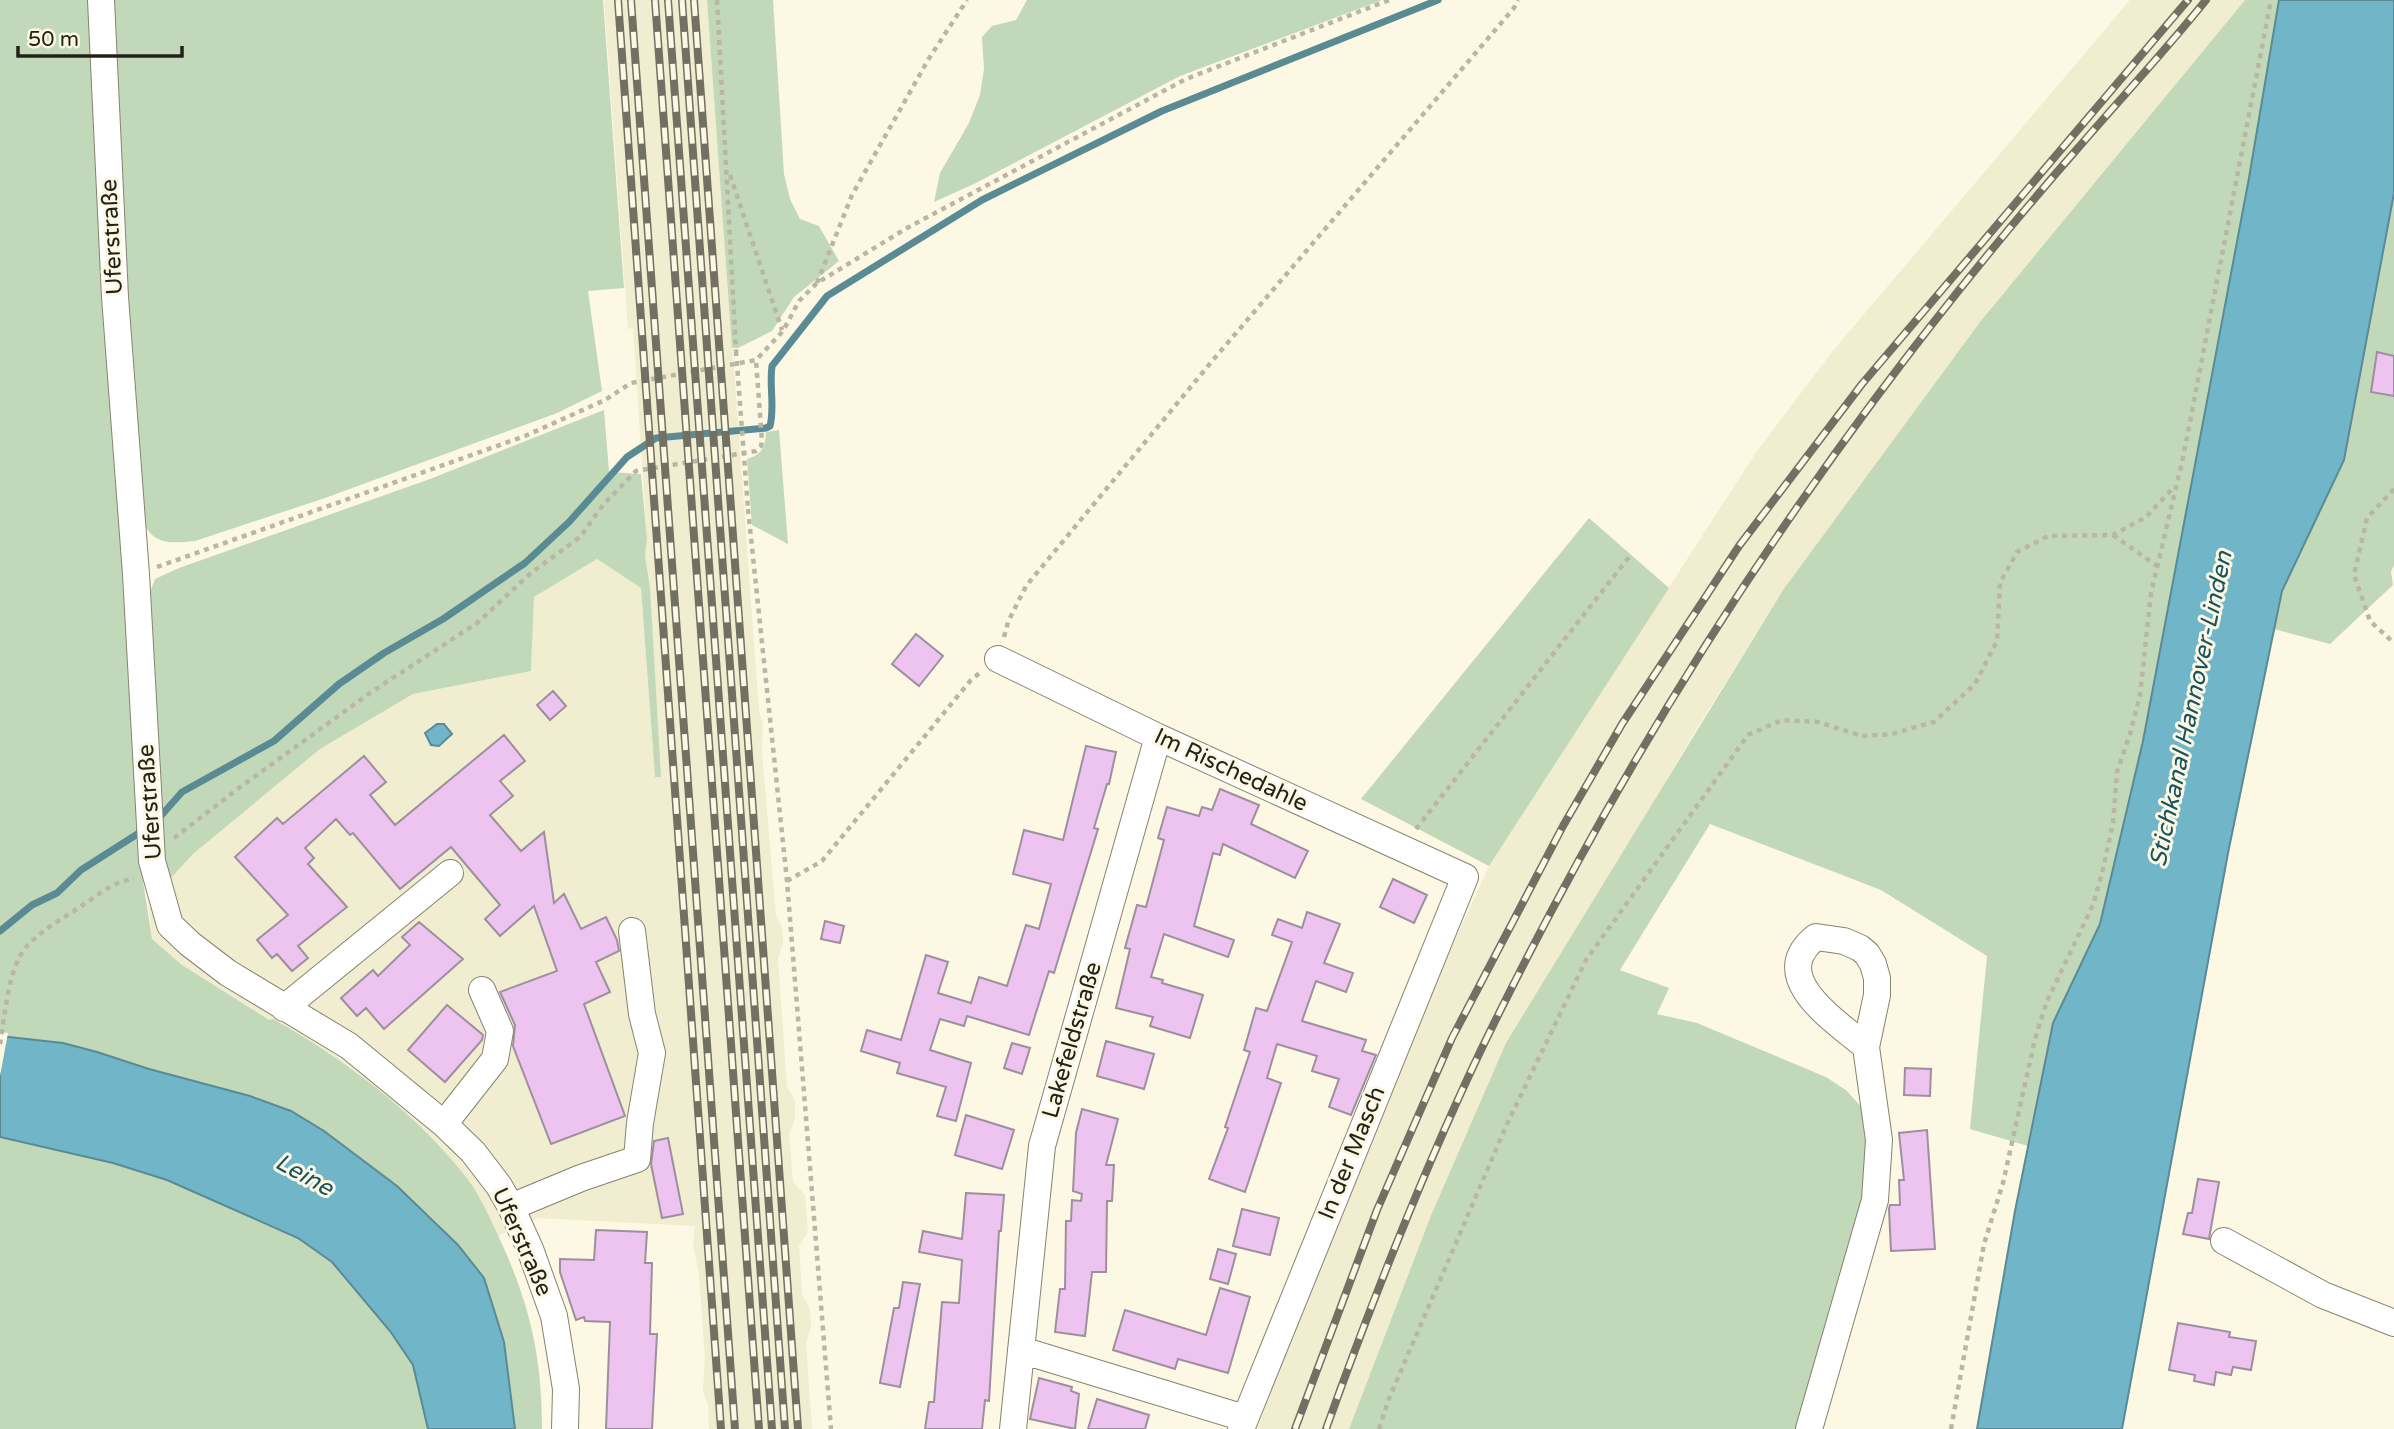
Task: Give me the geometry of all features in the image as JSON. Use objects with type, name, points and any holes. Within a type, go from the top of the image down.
[{"type":"street","name":"Uferstraße","points":[[101,0],[115,297],[136,575],[152,861],[170,925],[228,973],[349,1046],[444,1124],[473,1152],[511,1207],[530,1248],[554,1316],[566,1389],[565,1429]]},
{"type":"street","name":"Im Rischedahle","points":[[998,659],[1158,737],[1465,877]]},
{"type":"street","name":"Lakefeldstraße","points":[[1013,1429],[1042,1146],[1158,737]]},
{"type":"street","points":[[285,1008],[450,873]]},
{"type":"street","name":"In der Masch","points":[[1242,1424],[1465,877]]},
{"type":"street","points":[[511,1207],[581,1178],[637,1159],[652,1053],[642,1014],[632,931]]},
{"type":"street","points":[[444,1124],[495,1059],[500,1031],[482,990]]},
{"type":"street","points":[[1809,1429],[1875,1199],[1879,1140],[1866,1047]]},
{"type":"street","points":[[2224,1241],[2323,1296],[2394,1323]]},
{"type":"street","points":[[1021,1350],[1242,1424]]},
{"type":"path","points":[[717,0],[732,288],[748,509],[787,881],[831,1429]]},
{"type":"path","points":[[817,283],[852,195],[928,60],[967,0]]},
{"type":"path","points":[[136,575],[525,436],[605,400],[631,383],[756,360],[783,331],[799,301],[817,283],[907,228],[1186,79],[1389,0]]},
{"type":"path","points":[[787,881],[822,862],[971,680],[998,659],[1008,622],[1026,586],[1213,360],[1514,8],[1518,0]]},
{"type":"path","points":[[1951,1429],[1984,1244],[2003,1183],[2035,1039],[2047,1001],[2093,905],[2102,873],[2113,823],[2117,772],[2140,695],[2151,593],[2183,458],[2271,0]]},
{"type":"path","points":[[727,168],[783,331]]},
{"type":"path","points":[[0,1044],[13,977],[27,946],[36,938],[110,887],[124,880],[136,879],[175,837],[239,788],[370,693],[477,622],[531,573],[580,537],[603,505],[636,471],[756,451],[761,446],[761,433],[756,360]]},
{"type":"path","points":[[1379,1429],[1388,1401],[1507,1124],[1586,960],[1748,735],[1782,720],[1818,722],[1862,736],[1892,734],[1934,722],[1975,684],[1997,641],[2000,583],[2017,552],[2048,536],[2113,535],[2146,517],[2176,484]]},
{"type":"path","points":[[2394,489],[2367,518],[2354,575],[2370,621],[2394,643]]},
{"type":"path","points":[[2113,535],[2157,566]]},
{"type":"path","points":[[1401,848],[1629,557]]},
{"type":"shaded area","points":[[604,0],[707,0],[759,711],[763,724],[762,752],[776,916],[782,927],[783,943],[778,959],[787,1086],[795,1101],[795,1119],[789,1134],[793,1182],[805,1195],[808,1232],[799,1246],[802,1294],[810,1310],[811,1327],[806,1342],[812,1429],[709,1429],[708,1406],[703,1391],[705,1358],[699,1275],[693,1243],[695,1226],[538,1218],[498,1236],[479,1196],[464,1174],[431,1139],[361,1075],[273,1019],[269,1020],[203,980],[152,939],[148,903],[193,854],[320,749],[413,694],[531,671],[534,597],[597,559],[641,587],[655,777],[650,588],[645,555],[647,539],[633,328],[628,329]]},
{"type":"shaded area","points":[[2130,0],[2245,0],[1980,322],[1783,590],[1643,820],[1430,1218],[1349,1429],[1257,1429],[1310,1285],[1401,1057],[1489,866],[1757,451],[1832,352]]},
{"type":"green space","points":[[0,0],[94,0],[143,881],[152,939],[182,965],[351,1068],[399,1107],[463,1173],[478,1194],[518,1282],[532,1328],[536,1352],[542,1429],[515,1429],[504,1342],[434,1220],[397,1186],[324,1131],[97,1052],[63,1043],[0,1036]]},
{"type":"green space","points":[[113,0],[603,0],[624,288],[588,291],[602,391],[557,413],[325,498],[195,541],[172,542],[153,536],[144,523],[128,347]]},
{"type":"green space","points":[[707,0],[773,0],[784,174],[790,199],[800,219],[819,226],[839,261],[794,297],[772,331],[738,348],[732,348]]},
{"type":"green space","points":[[1027,0],[1382,0],[1180,76],[976,183],[934,202],[940,173],[969,123],[980,95],[984,69],[982,37],[992,26],[1016,20]]},
{"type":"green space","points":[[2245,0],[2279,0],[2249,178],[2143,741],[2100,924],[2053,1023],[2028,1146],[1970,1129],[1987,956],[1881,890],[1710,824],[1620,970],[1669,988],[1657,1014],[1697,1023],[1826,1077],[1847,1091],[1864,1110],[1869,1143],[1864,1204],[1798,1429],[1349,1429],[1430,1218],[1506,1043],[1783,590],[1980,322]]},
{"type":"green space","points":[[2394,193],[2393,585],[2330,644],[2274,629],[2282,591],[2344,460]]},
{"type":"green space","points":[[604,410],[609,472],[641,474],[661,777],[655,777],[641,588],[597,559],[534,597],[531,671],[413,694],[320,749],[193,854],[169,880],[160,842],[150,592],[155,579],[179,568],[430,479]]},
{"type":"green space","points":[[779,430],[788,544],[752,525],[747,459],[762,450],[766,432]]},
{"type":"green space","points":[[1589,518],[1669,588],[1489,866],[1361,799]]},
{"type":"green space","points":[[0,1137],[113,1163],[167,1180],[298,1238],[332,1262],[390,1330],[413,1365],[428,1429],[0,1429]]},
{"type":"water","name":"Stichkanal Hannover-Linden","points":[[2279,0],[2394,0],[2394,193],[2344,460],[2282,591],[2228,853],[2122,1429],[1977,1429],[2015,1211],[2053,1023],[2100,924],[2143,741],[2249,178]]},
{"type":"water","points":[[437,724],[444,724],[452,734],[439,746],[431,745],[425,733]]},
{"type":"water","name":"Leine","points":[[0,1036],[63,1043],[250,1096],[291,1111],[324,1131],[397,1186],[458,1245],[484,1278],[504,1342],[515,1429],[428,1429],[413,1365],[390,1331],[332,1262],[298,1238],[167,1180],[113,1163],[0,1137]]},
{"type":"pier","points":[[0,1032],[8,1033],[0,1076]]},
{"type":"building","points":[[2377,352],[2394,356],[2394,396],[2371,392]]},
{"type":"building","points":[[916,634],[943,656],[919,686],[892,664]]},
{"type":"building","points":[[553,691],[566,706],[550,720],[537,705]]},
{"type":"building","points":[[504,735],[525,761],[500,781],[513,796],[490,815],[521,851],[544,832],[554,903],[564,894],[581,929],[606,917],[619,951],[596,962],[610,992],[584,1004],[625,1116],[551,1144],[513,1046],[515,1025],[500,992],[557,971],[534,906],[500,936],[485,919],[500,905],[451,847],[400,889],[353,833],[350,835],[336,819],[305,848],[314,858],[308,864],[347,907],[298,946],[308,958],[292,971],[277,954],[272,958],[257,940],[288,915],[235,857],[277,818],[283,824],[364,756],[386,782],[370,795],[395,825]]},
{"type":"building","points":[[1086,746],[1116,752],[1109,784],[1094,828],[1098,829],[1054,973],[1049,971],[1029,1035],[967,1016],[964,1026],[940,1019],[930,1050],[971,1063],[956,1121],[937,1116],[946,1087],[897,1073],[900,1063],[861,1051],[867,1030],[901,1040],[926,955],[948,962],[938,993],[971,1003],[979,977],[1007,986],[1026,925],[1039,929],[1051,884],[1013,874],[1024,830],[1063,840]]},
{"type":"building","points":[[1220,789],[1259,805],[1251,824],[1308,851],[1295,878],[1223,844],[1220,855],[1213,853],[1194,926],[1234,940],[1228,957],[1164,934],[1151,977],[1203,995],[1190,1038],[1150,1026],[1153,1017],[1116,1008],[1130,949],[1125,948],[1137,905],[1146,907],[1164,840],[1158,838],[1167,807],[1199,816],[1202,807],[1212,810]]},
{"type":"building","points":[[1393,879],[1427,895],[1414,923],[1380,907]]},
{"type":"building","points":[[1307,912],[1340,924],[1324,963],[1353,973],[1346,992],[1316,981],[1302,1021],[1366,1040],[1362,1051],[1376,1055],[1351,1115],[1329,1107],[1339,1079],[1312,1071],[1317,1056],[1277,1044],[1267,1078],[1281,1083],[1245,1192],[1209,1179],[1228,1128],[1225,1127],[1250,1052],[1244,1050],[1256,1008],[1267,1011],[1292,942],[1272,935],[1278,919],[1302,928]]},
{"type":"building","points":[[825,921],[844,926],[840,943],[821,939]]},
{"type":"building","points":[[419,922],[463,959],[384,1029],[366,1008],[357,1016],[341,998],[373,970],[378,976],[410,945],[402,937]]},
{"type":"building","points":[[447,1005],[483,1035],[482,1040],[445,1082],[408,1050]]},
{"type":"building","points":[[1106,1041],[1154,1054],[1144,1089],[1097,1076]]},
{"type":"building","points":[[1012,1043],[1030,1048],[1022,1074],[1004,1068]]},
{"type":"building","points":[[1905,1068],[1931,1069],[1930,1096],[1904,1095]]},
{"type":"building","points":[[1082,1109],[1118,1119],[1106,1165],[1114,1165],[1112,1201],[1107,1201],[1106,1272],[1092,1272],[1085,1336],[1055,1332],[1060,1289],[1065,1289],[1066,1221],[1071,1221],[1072,1200],[1081,1201],[1082,1194],[1073,1191],[1076,1133]]},
{"type":"building","points":[[966,1115],[1014,1130],[1002,1169],[955,1155]]},
{"type":"building","points":[[1927,1130],[1935,1249],[1891,1251],[1889,1209],[1890,1205],[1900,1205],[1899,1180],[1904,1180],[1899,1133]]},
{"type":"building","points":[[668,1138],[683,1214],[662,1218],[651,1164],[654,1141]]},
{"type":"building","points":[[2198,1179],[2219,1182],[2209,1239],[2183,1234],[2188,1213],[2192,1213]]},
{"type":"building","points":[[966,1193],[1004,1195],[999,1231],[989,1401],[985,1400],[982,1429],[925,1429],[929,1402],[934,1402],[942,1302],[959,1303],[962,1260],[919,1252],[923,1231],[962,1239]]},
{"type":"building","points":[[1242,1209],[1279,1218],[1270,1255],[1233,1246]]},
{"type":"building","points":[[596,1230],[647,1232],[645,1263],[652,1263],[650,1334],[657,1334],[652,1429],[606,1429],[610,1322],[585,1321],[584,1317],[576,1320],[560,1272],[560,1259],[594,1260]]},
{"type":"building","points":[[1218,1249],[1236,1254],[1228,1284],[1210,1279]]},
{"type":"building","points":[[903,1282],[920,1284],[900,1387],[880,1383],[894,1308],[899,1308]]},
{"type":"building","points":[[1220,1288],[1250,1297],[1228,1373],[1178,1359],[1175,1369],[1113,1350],[1125,1310],[1206,1335]]},
{"type":"building","points":[[2178,1323],[2230,1332],[2229,1337],[2256,1341],[2251,1370],[2233,1367],[2231,1375],[2216,1372],[2214,1385],[2194,1381],[2195,1375],[2169,1370]]},
{"type":"building","points":[[1039,1378],[1072,1387],[1071,1391],[1079,1394],[1075,1429],[1030,1419]]},
{"type":"building","points":[[1097,1399],[1149,1415],[1145,1429],[1088,1429]]},
{"type":"waterway","points":[[159,818],[182,792],[274,741],[339,684],[384,653],[443,619],[525,563],[569,522],[627,457],[656,438],[770,426],[772,366],[827,296],[982,200],[1162,111],[1438,0]]},
{"type":"waterway","points":[[0,931],[32,905],[57,893],[81,870],[139,833]]},
{"type":"railway","points":[[618,0],[721,1429]]},
{"type":"railway","points":[[631,0],[735,1429]]},
{"type":"railway","points":[[655,0],[759,1429]]},
{"type":"railway","points":[[668,0],[772,1429]]},
{"type":"railway","points":[[682,0],[785,1429]]},
{"type":"railway","points":[[694,0],[798,1429]]},
{"type":"railway","points":[[1295,1429],[1377,1210],[1452,1038],[1563,826],[1622,724],[1739,546],[1862,384],[2188,0]]},
{"type":"railway","points":[[1326,1429],[1398,1238],[1480,1052],[1567,882],[1662,716],[1765,555],[1899,367],[2026,209],[2206,0]]}]
